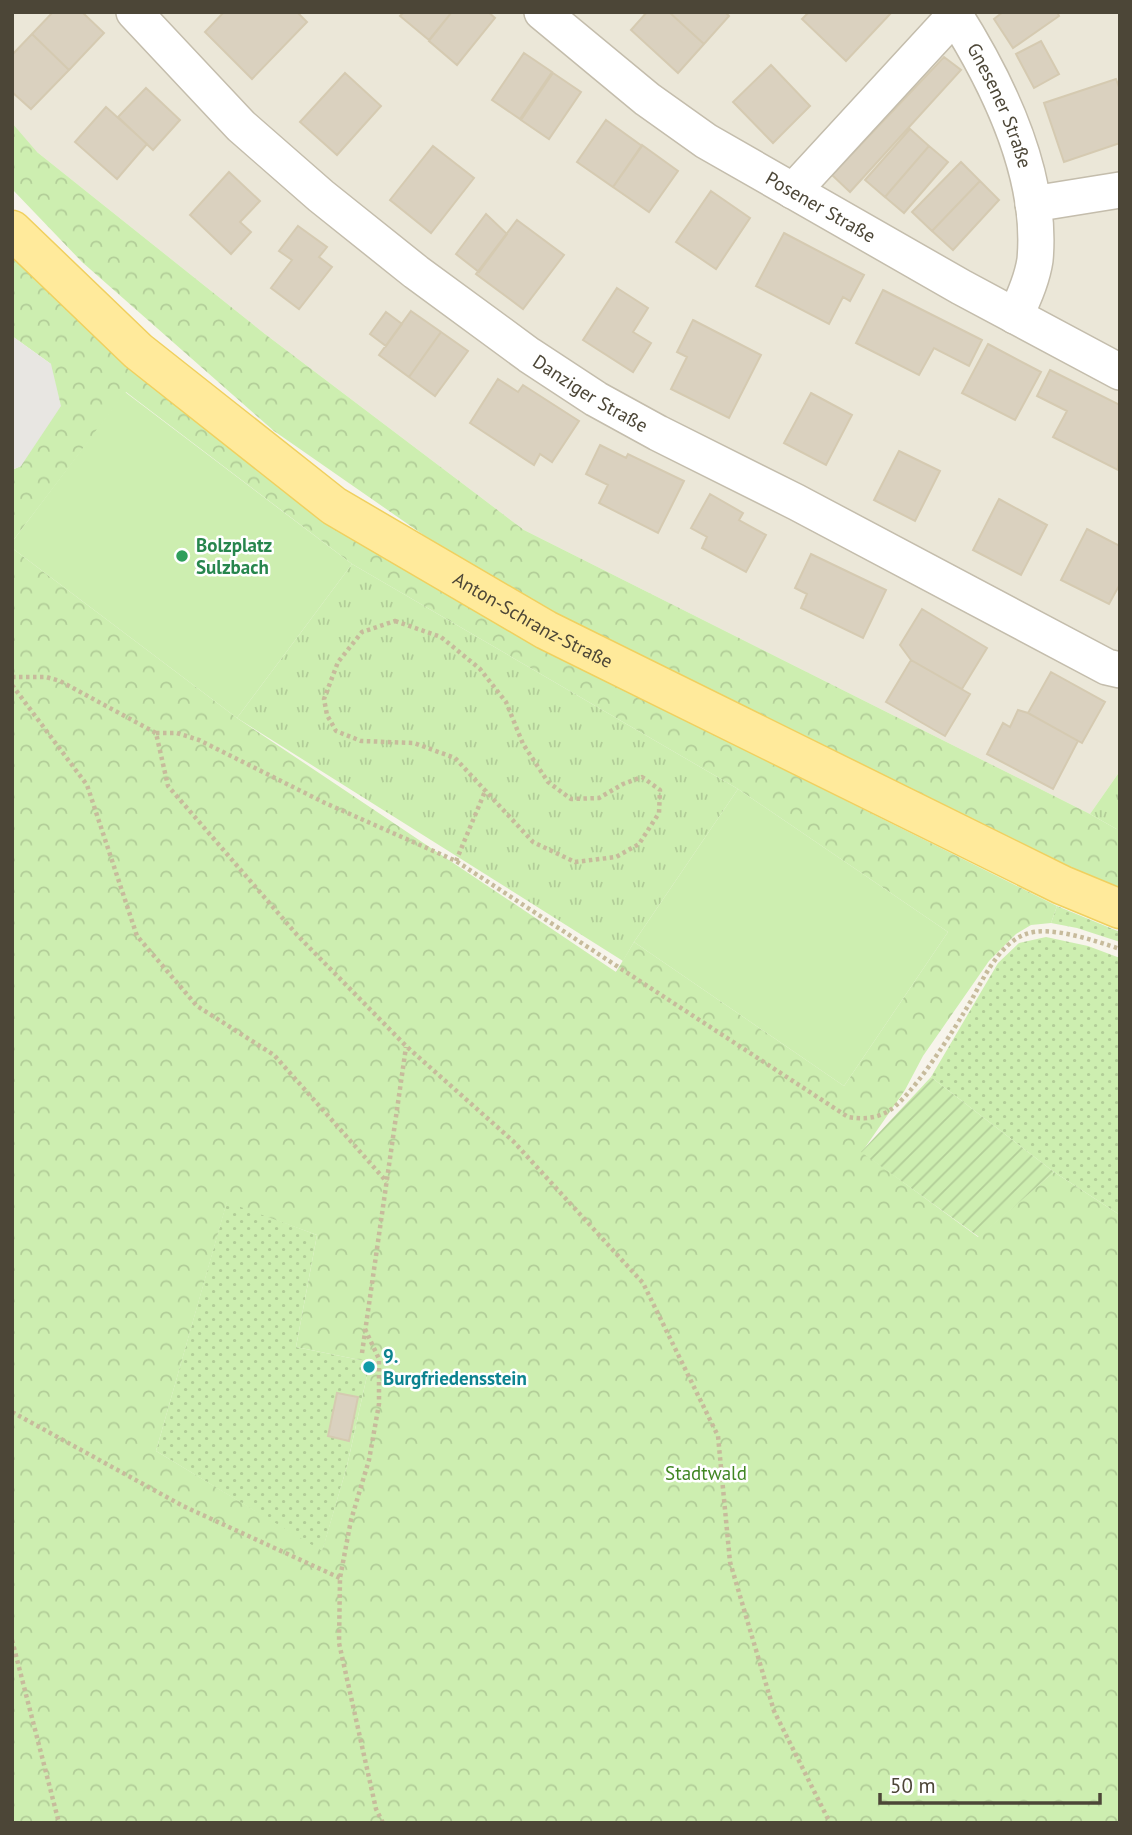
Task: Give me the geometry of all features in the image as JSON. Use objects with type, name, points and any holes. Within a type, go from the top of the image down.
[{"type":"main road","name":"Anton-Schranz-Straße","points":[[12,230],[138,351],[334,506],[546,631],[1049,879],[1120,909]]},
{"type":"street","name":"Danziger Straße","points":[[134,12],[241,126],[321,196],[426,279],[540,362],[596,399],[657,433],[796,502],[1107,667],[1120,670]]},
{"type":"street","name":"Posener Straße","points":[[542,12],[647,99],[696,134],[961,287],[1120,372]]},
{"type":"street","points":[[793,191],[954,14]]},
{"type":"street","name":"Gnesener Straße","points":[[954,14],[1003,104],[1028,172],[1033,204],[1035,261],[1028,290],[1015,316]]},
{"type":"street","points":[[1033,204],[1120,190]]},
{"type":"path","points":[[395,621],[441,637],[480,669],[506,702],[523,744],[548,782],[571,799],[599,797],[642,777],[660,790],[659,813],[639,844],[616,858],[575,862],[533,842],[486,789],[455,758],[414,744],[361,741],[336,732],[327,715],[324,699],[338,662],[362,632],[395,621]]},
{"type":"path","points":[[12,677],[46,677],[60,681],[156,733],[177,733],[199,740],[324,803],[456,861],[848,1117],[864,1119],[886,1113],[903,1098],[944,1043],[991,964],[1007,947],[1025,934],[1044,931],[1090,939],[1120,949]]},
{"type":"path","points":[[12,685],[87,785],[136,936],[197,1006],[274,1055],[387,1182]]},
{"type":"path","points":[[156,733],[168,786],[298,936],[406,1046],[513,1141],[643,1283],[718,1436],[730,1562],[774,1711],[830,1823]]},
{"type":"path","points":[[456,861],[486,789]]},
{"type":"path","points":[[362,1353],[406,1046]]},
{"type":"path","points":[[365,1329],[379,1359],[379,1404],[369,1461],[351,1520],[340,1578],[339,1643],[376,1809],[383,1823]]},
{"type":"path","points":[[12,1412],[183,1506],[340,1578]]},
{"type":"path","points":[[12,1640],[59,1823]]},
{"type":"shaded area","points":[[12,12],[1120,12],[1120,771],[1090,814],[524,530],[265,334],[37,152],[12,175]]},
{"type":"shaded area","points":[[12,336],[51,364],[61,406],[21,466],[12,470]]},
{"type":"green space","points":[[12,123],[37,152],[265,334],[524,530],[1120,831],[1120,891],[1057,865],[534,603],[425,536],[274,431],[82,262],[12,189]]},
{"type":"green space","name":"Stadtwald","points":[[12,258],[126,358],[469,605],[604,680],[1057,906],[1051,923],[1031,925],[1016,934],[989,961],[923,1056],[905,1090],[862,1152],[978,1237],[1054,1172],[1120,1215],[1120,1823],[12,1823],[12,548],[237,718],[616,972],[634,942],[844,1086],[948,932],[738,789],[352,564],[126,392],[12,542],[12,470],[21,466],[51,364],[12,336]],"holes":[[[227,1202],[317,1235],[296,1347],[370,1362],[347,1466],[322,1551],[156,1451]]]},
{"type":"green space","name":"Bolzplatz Sulzbach","points":[[125,392],[352,564],[237,718],[12,548],[12,542]]},
{"type":"green space","points":[[352,564],[738,789],[623,961],[237,718]]},
{"type":"green space","points":[[1120,771],[1120,831],[1090,814]]},
{"type":"green space","points":[[738,789],[948,932],[844,1086],[634,942]]},
{"type":"green space","points":[[1057,906],[1120,932],[1120,942],[1051,923]]},
{"type":"green space","points":[[1046,937],[1088,946],[1120,958],[1120,1215],[1054,1172],[931,1077],[998,963],[1019,943]]},
{"type":"green space","points":[[931,1077],[1054,1172],[979,1237],[861,1152]]},
{"type":"green space","points":[[227,1201],[317,1235],[296,1347],[370,1362],[347,1466],[322,1552],[156,1451]]},
{"type":"building","points":[[53,12],[82,12],[104,33],[69,70],[32,34]]},
{"type":"building","points":[[224,12],[297,12],[307,22],[252,79],[205,32]]},
{"type":"building","points":[[404,12],[452,12],[429,40],[400,16]]},
{"type":"building","points":[[452,12],[488,12],[495,18],[457,65],[429,41]]},
{"type":"building","points":[[647,12],[669,12],[704,44],[678,73],[631,30]]},
{"type":"building","points":[[669,12],[725,12],[729,16],[704,44]]},
{"type":"building","points":[[809,12],[892,12],[846,61],[802,19]]},
{"type":"building","points":[[1003,12],[1057,12],[1059,16],[1013,48],[994,19]]},
{"type":"building","points":[[32,34],[69,70],[31,109],[12,92],[12,55]]},
{"type":"building","points":[[1041,41],[1059,74],[1034,88],[1016,54]]},
{"type":"building","points":[[524,53],[552,72],[520,119],[492,100]]},
{"type":"building","points":[[944,57],[961,70],[850,192],[832,175]]},
{"type":"building","points":[[771,65],[810,106],[773,143],[733,102]]},
{"type":"building","points":[[345,73],[381,106],[337,155],[300,122]]},
{"type":"building","points":[[553,73],[581,92],[549,139],[521,120]]},
{"type":"building","points":[[1116,79],[1120,90],[1120,143],[1064,162],[1044,103]]},
{"type":"building","points":[[146,88],[180,120],[153,150],[118,117]]},
{"type":"building","points":[[106,107],[147,144],[117,179],[75,142]]},
{"type":"building","points":[[606,120],[642,146],[613,187],[577,162]]},
{"type":"building","points":[[910,129],[929,146],[885,197],[865,180]]},
{"type":"building","points":[[642,145],[678,171],[649,212],[613,187]]},
{"type":"building","points":[[433,146],[474,178],[431,233],[390,200]]},
{"type":"building","points":[[929,146],[948,162],[904,213],[885,197]]},
{"type":"building","points":[[961,162],[980,181],[932,231],[912,212]]},
{"type":"building","points":[[229,172],[260,201],[240,222],[251,232],[231,254],[190,215]]},
{"type":"building","points":[[980,181],[999,200],[953,250],[932,231]]},
{"type":"building","points":[[711,191],[750,218],[716,269],[676,242]]},
{"type":"building","points":[[486,214],[507,234],[479,272],[456,254]]},
{"type":"building","points":[[517,220],[564,255],[523,309],[476,274]]},
{"type":"building","points":[[298,226],[327,247],[319,257],[332,267],[299,309],[271,288],[292,260],[279,251]]},
{"type":"building","points":[[784,233],[864,275],[850,301],[843,297],[829,324],[756,286]]},
{"type":"building","points":[[617,288],[648,308],[633,332],[651,343],[633,372],[583,340]]},
{"type":"building","points":[[883,290],[982,340],[969,366],[934,348],[919,375],[856,343]]},
{"type":"building","points":[[411,311],[441,332],[409,377],[379,355]]},
{"type":"building","points":[[386,312],[402,324],[386,346],[370,334]]},
{"type":"building","points":[[693,320],[761,355],[729,418],[671,389],[687,357],[677,352]]},
{"type":"building","points":[[441,332],[468,351],[435,396],[409,377]]},
{"type":"building","points":[[988,344],[1041,372],[1015,420],[962,393]]},
{"type":"building","points":[[1050,370],[1120,405],[1118,470],[1053,437],[1067,411],[1037,396]]},
{"type":"building","points":[[498,379],[518,392],[523,385],[579,421],[552,462],[540,454],[534,465],[470,423]]},
{"type":"building","points":[[811,393],[852,415],[826,465],[784,443]]},
{"type":"building","points":[[600,445],[626,458],[628,454],[684,481],[658,533],[599,503],[608,485],[586,474]]},
{"type":"building","points":[[899,451],[940,471],[915,521],[874,500]]},
{"type":"building","points":[[710,494],[743,513],[739,520],[766,535],[746,572],[702,548],[707,537],[691,528]]},
{"type":"building","points":[[999,499],[1047,525],[1021,575],[973,550]]},
{"type":"building","points":[[1087,529],[1120,546],[1120,584],[1109,604],[1061,580]]},
{"type":"building","points":[[811,554],[886,590],[863,638],[801,608],[807,594],[795,588]]},
{"type":"building","points":[[922,609],[987,648],[962,689],[911,660],[900,645]]},
{"type":"building","points":[[911,660],[970,694],[945,736],[886,702]]},
{"type":"building","points":[[1051,672],[1105,702],[1082,743],[1028,713]]},
{"type":"building","points":[[1018,710],[1078,741],[1053,789],[987,754],[1003,723],[1010,727]]},
{"type":"building","points":[[337,1393],[358,1397],[349,1441],[328,1436]]},
{"type":"place","name":"Bolzplatz Sulzbach","points":[[182,556]]},
{"type":"place","name":"9. Burgfriedensstein","points":[[369,1367]]}]
